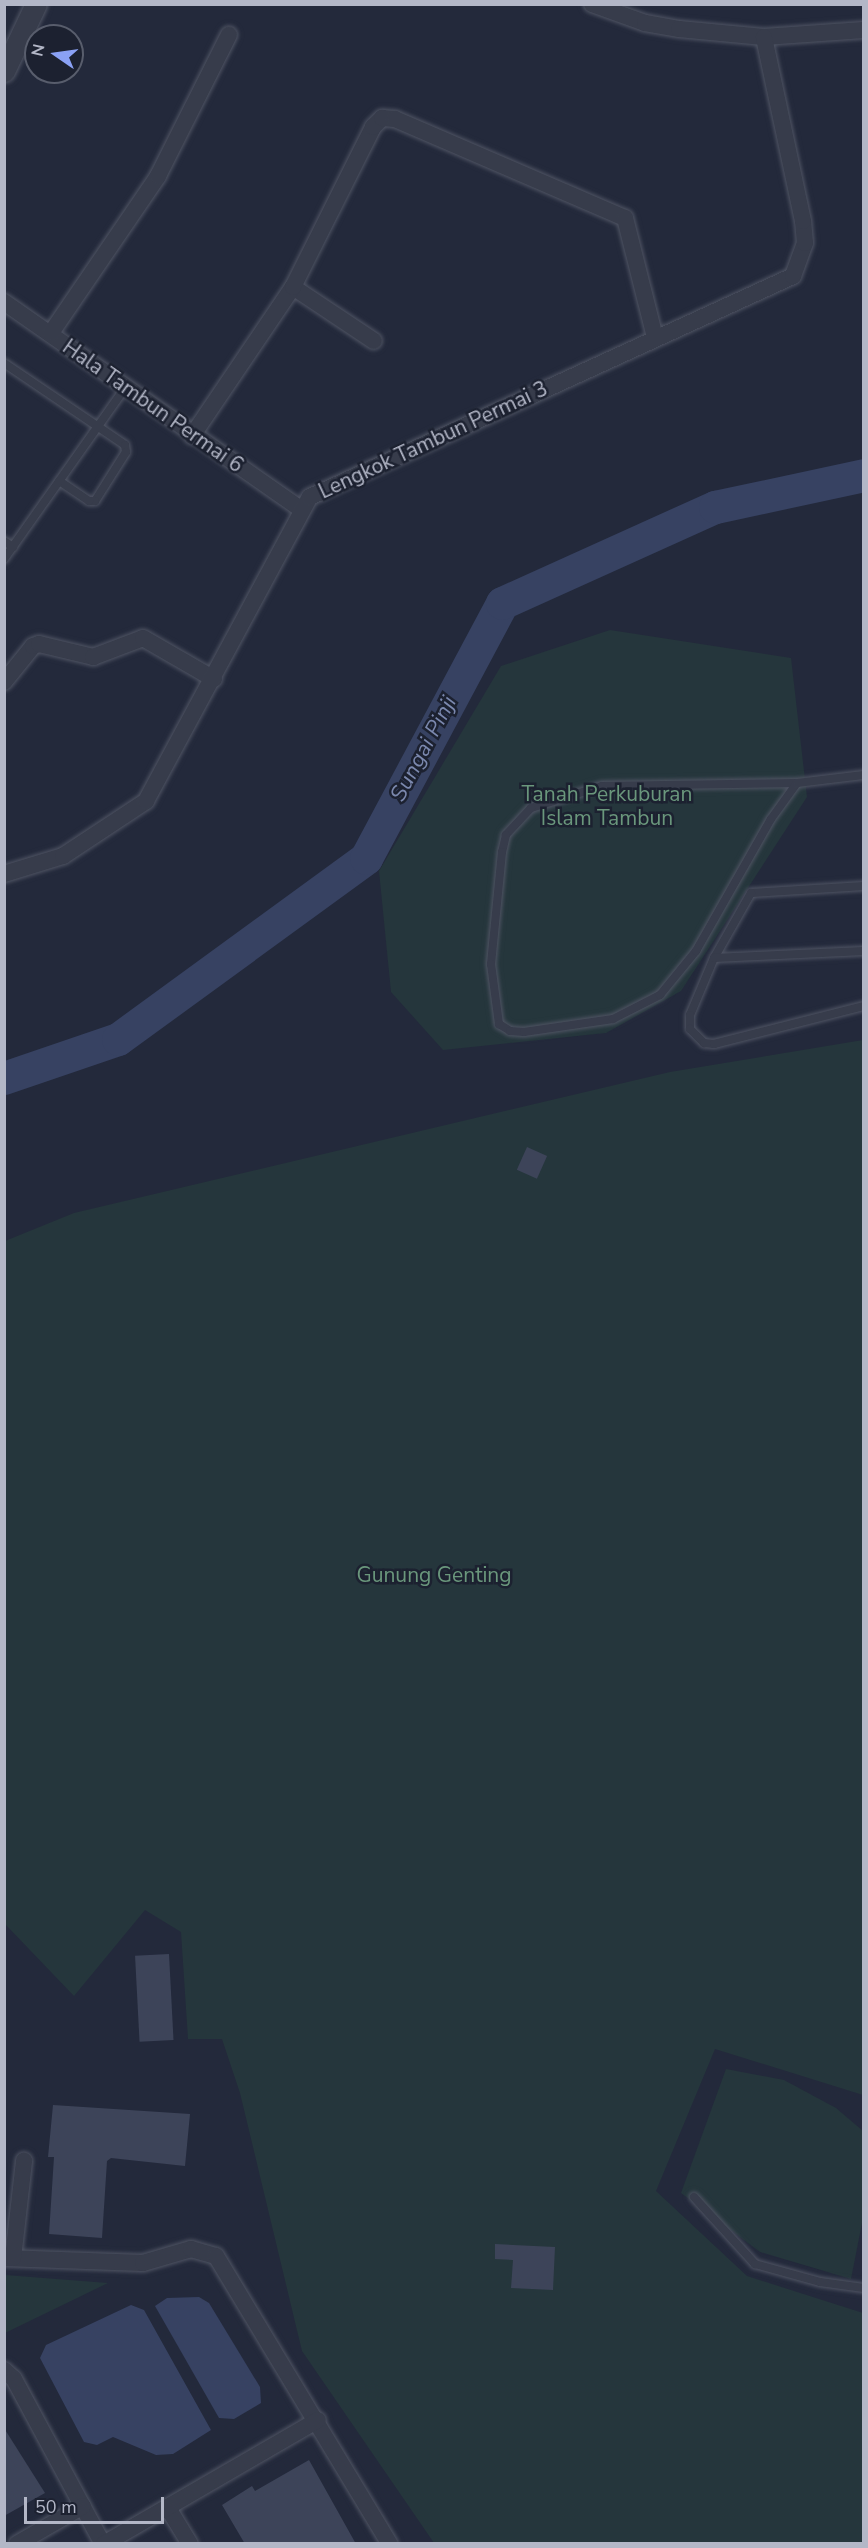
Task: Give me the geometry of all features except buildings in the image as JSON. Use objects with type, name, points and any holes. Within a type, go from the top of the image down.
[{"type":"street","points":[[4,71],[36,4]]},
{"type":"street","points":[[592,4],[657,25],[764,37],[864,30]]},
{"type":"street","points":[[51,333],[158,176],[229,35]]},
{"type":"street","name":"Lengkok Tambun Permai 3","points":[[4,874],[63,856],[146,801],[214,679],[310,497],[655,337],[793,276],[801,262],[805,243],[803,221],[764,37]]},
{"type":"street","points":[[192,436],[293,286],[373,127],[388,117],[625,218],[655,337]]},
{"type":"street","points":[[293,286],[374,341]]},
{"type":"street","name":"Hala Tambun Permai 6","points":[[4,302],[51,333],[192,436],[302,510]]},
{"type":"street","points":[[4,682],[33,646],[39,644],[93,657],[143,638],[157,642],[214,679]]},
{"type":"street","points":[[24,2161],[9,2258],[143,2263],[191,2249],[204,2250],[223,2263],[390,2544]]},
{"type":"street","points":[[4,2370],[14,2379],[104,2544],[318,2420]]},
{"type":"street","points":[[17,2544],[83,2506]]},
{"type":"street","points":[[168,2508],[190,2544]]},
{"type":"lane","points":[[4,363],[99,425],[126,448],[95,501],[59,482]]},
{"type":"lane","points":[[4,559],[125,388]]},
{"type":"lane","points":[[4,541],[13,547]]},
{"type":"lane","points":[[797,783],[771,819],[696,951],[660,995],[613,1019],[524,1032],[510,1031],[499,1024],[491,964],[502,852],[506,835],[531,808],[602,786],[797,783],[864,775]]},
{"type":"lane","points":[[864,886],[750,893],[714,958],[690,1015],[690,1029],[704,1042],[714,1044],[864,1006]]},
{"type":"lane","points":[[714,958],[864,951]]},
{"type":"lane","points":[[694,2197],[755,2264],[820,2282],[864,2288]]},
{"type":"green space","name":"Tanah Perkuburan Islam Tambun","points":[[610,630],[791,658],[807,797],[681,991],[606,1033],[443,1050],[391,992],[379,871],[501,666]]},
{"type":"green space","name":"Gunung Genting","points":[[863,1040],[863,2095],[715,2049],[656,2191],[747,2276],[863,2313],[863,2543],[434,2543],[302,2351],[240,2093],[222,2039],[188,2039],[181,1932],[145,1910],[74,1996],[5,1924],[5,1241],[74,1213],[670,1072]]},
{"type":"green space","points":[[726,2069],[784,2080],[836,2108],[863,2131],[863,2218],[851,2279],[760,2252],[681,2193]]},
{"type":"green space","points":[[5,2275],[108,2283],[5,2333]]},
{"type":"water","points":[[199,2297],[209,2303],[260,2387],[261,2403],[234,2419],[219,2418],[155,2306],[167,2298]]},
{"type":"water","points":[[131,2305],[144,2310],[211,2430],[173,2454],[156,2455],[113,2437],[97,2445],[84,2442],[40,2358],[46,2345]]},
{"type":"waterway","name":"Sungai Pinji","points":[[4,1078],[118,1039],[366,858],[502,603],[715,507],[864,475]]}]
